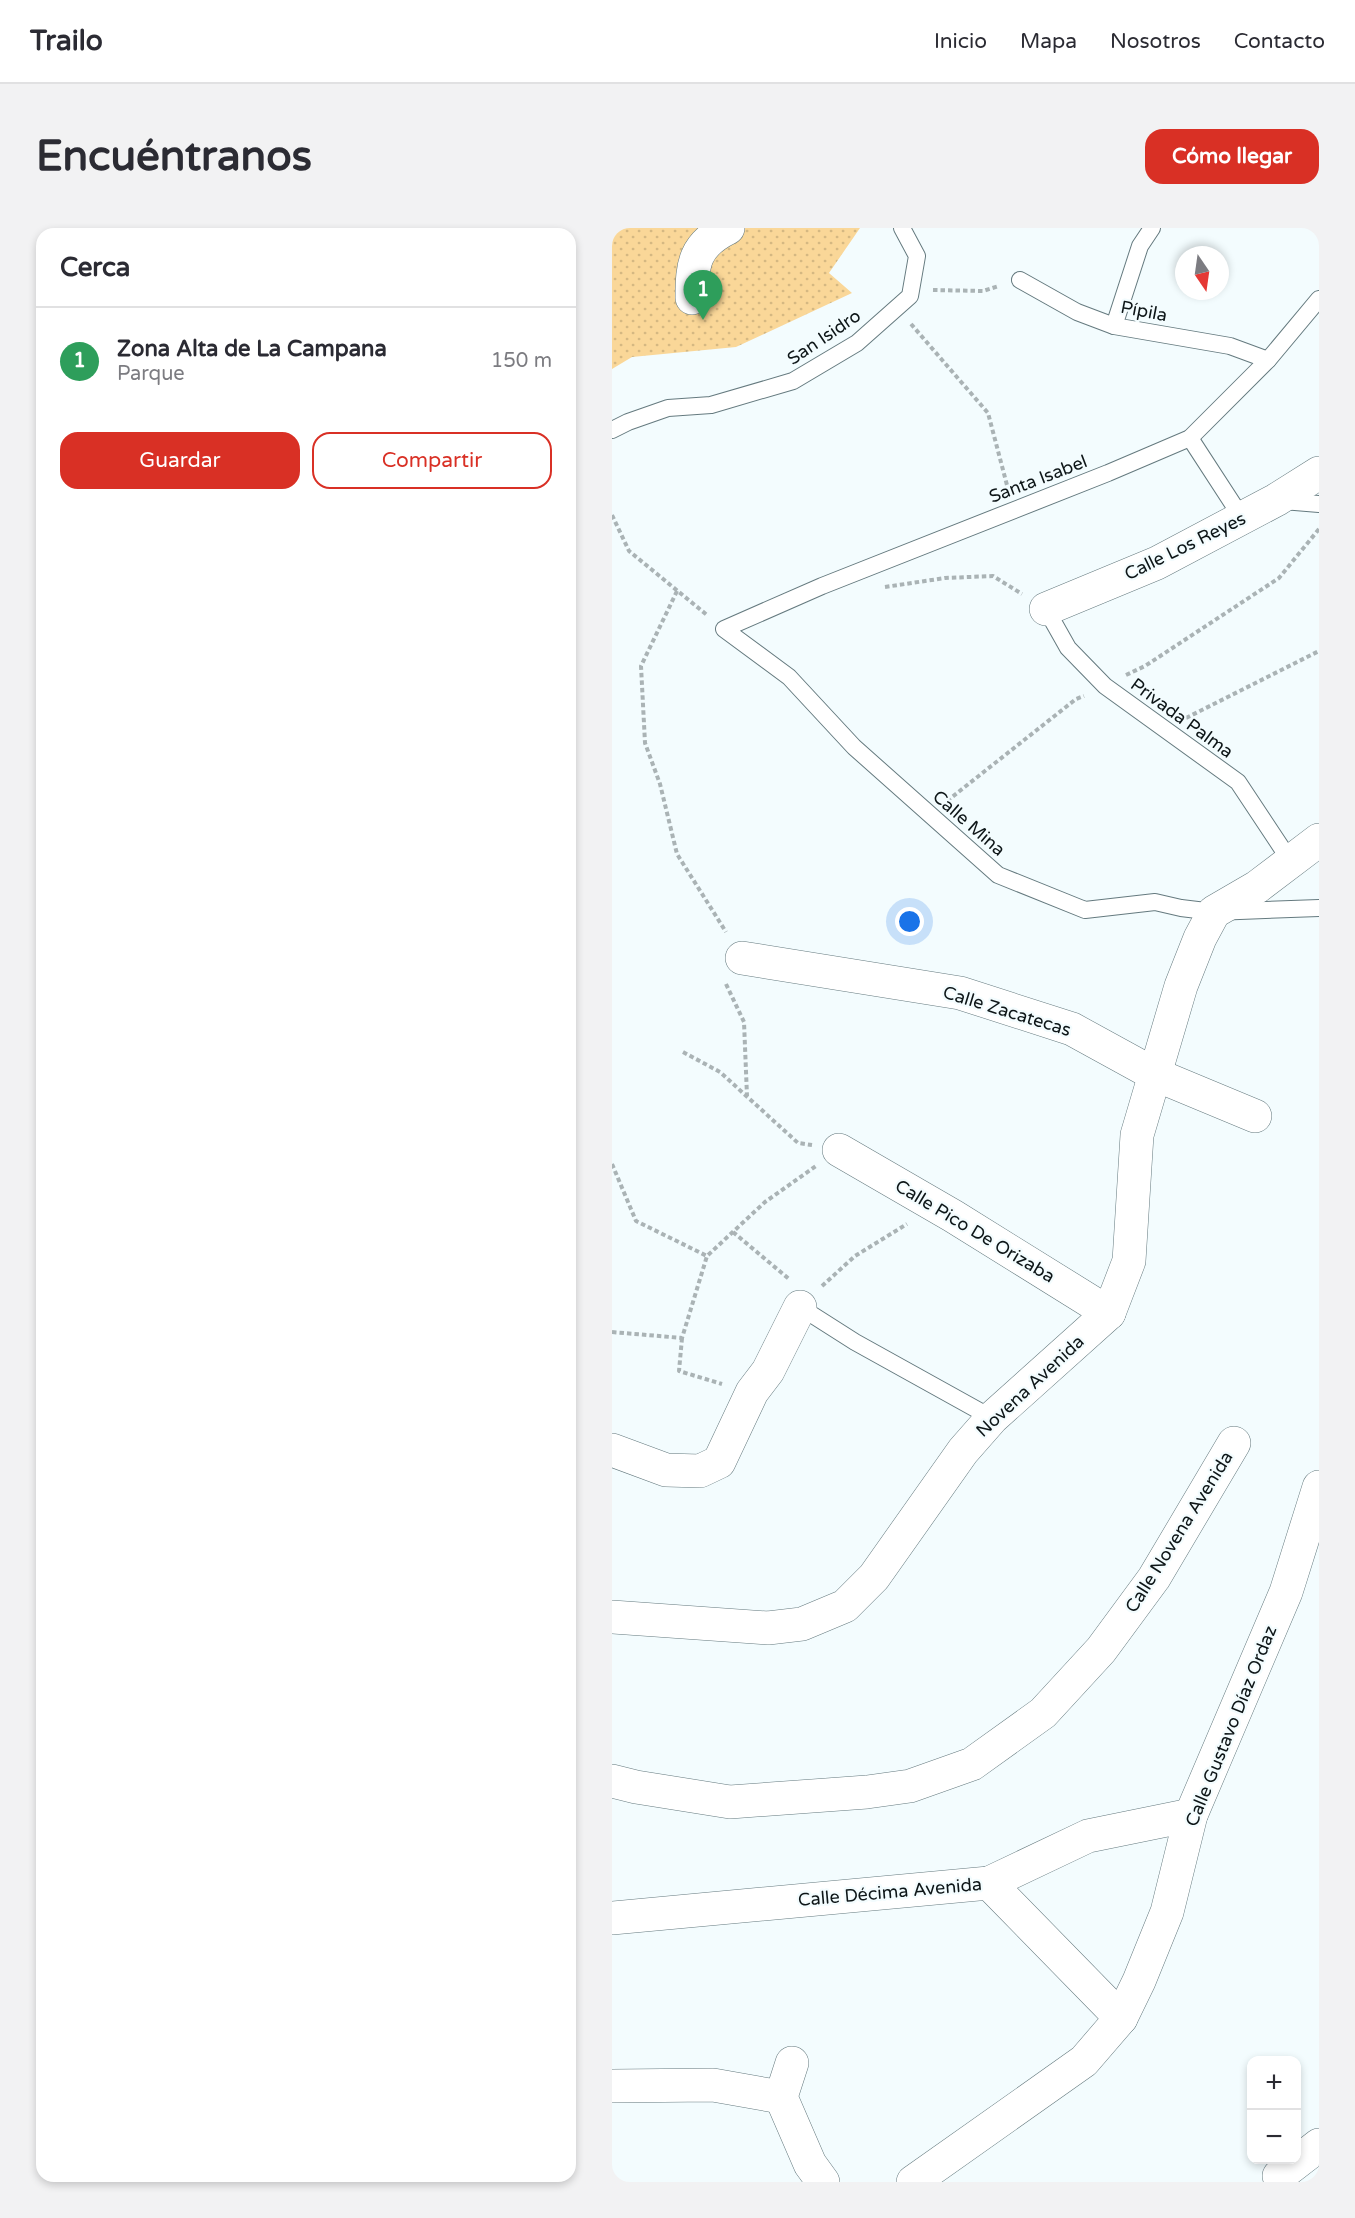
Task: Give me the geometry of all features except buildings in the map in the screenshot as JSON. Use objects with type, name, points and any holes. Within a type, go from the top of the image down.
[{"type":"street","points":[[692,298],[692,268],[701,249],[728,228]]},
{"type":"street","name":"Calle Los Reyes","points":[[1046,609],[1157,563],[1276,500],[1319,473]]},
{"type":"street","points":[[1214,912],[1257,887],[1319,840]]},
{"type":"street","name":"Novena Avenida","points":[[612,1617],[768,1628],[802,1624],[844,1606],[874,1577],[963,1450],[992,1418],[1109,1313],[1129,1261],[1137,1135],[1181,986],[1200,938],[1214,912]]},
{"type":"street","name":"Calle Zacatecas","points":[[739,954],[960,993],[1072,1029],[1154,1074],[1255,1116]]},
{"type":"street","name":"Calle Pico De Orizaba","points":[[839,1150],[936,1206],[1109,1313]]},
{"type":"street","points":[[612,1450],[666,1470],[700,1471],[719,1462],[752,1392],[768,1371],[805,1302]]},
{"type":"street","name":"Calle Novena Avenida","points":[[612,1781],[730,1802],[867,1792],[910,1786],[972,1764],[1043,1713],[1101,1650],[1154,1578],[1234,1443]]},
{"type":"street","name":"Calle Gustavo Díaz Ordaz","points":[[913,2182],[1084,2061],[1121,2018],[1167,1912],[1191,1815],[1286,1592],[1319,1487]]},
{"type":"street","name":"Calle Décima Avenida","points":[[612,1918],[989,1883],[1088,1836],[1191,1815]]},
{"type":"street","points":[[989,1883],[1121,2018]]},
{"type":"street","points":[[792,2063],[781,2097],[810,2164],[823,2182]]},
{"type":"street","points":[[612,2086],[713,2085],[781,2097]]},
{"type":"street","points":[[1272,2180],[1319,2145]]},
{"type":"lane","points":[[902,228],[916,255],[911,290]]},
{"type":"lane","points":[[1114,326],[1140,246],[1152,228]]},
{"type":"lane","name":"Pípila","points":[[1020,280],[1077,312],[1114,326],[1230,346],[1268,360]]},
{"type":"lane","name":"San Isidro","points":[[612,430],[668,408],[711,405],[794,381],[857,343],[910,296],[911,290]]},
{"type":"lane","name":"Santa Isabel","points":[[724,629],[822,586],[1108,473],[1190,438],[1268,360],[1319,299]]},
{"type":"lane","points":[[1190,438],[1242,518]]},
{"type":"lane","points":[[1276,500],[1319,504]]},
{"type":"lane","name":"Privada Palma","points":[[1046,609],[1068,648],[1105,686],[1238,782],[1291,862]]},
{"type":"lane","name":"Calle Mina","points":[[724,629],[789,677],[854,747],[998,874],[1084,910],[1155,902],[1214,912],[1319,908]]},
{"type":"lane","points":[[805,1302],[865,1347],[992,1418]]},
{"type":"path","points":[[911,290],[983,291],[1020,280]]},
{"type":"path","points":[[896,308],[988,412],[1014,509]]},
{"type":"path","points":[[612,515],[628,551],[724,629]]},
{"type":"path","points":[[876,588],[945,578],[993,576],[1046,609]]},
{"type":"path","points":[[677,591],[641,666],[645,743],[660,784],[677,854],[739,954],[721,974],[744,1022],[747,1096]]},
{"type":"path","points":[[1164,727],[1204,711],[1319,651]]},
{"type":"path","points":[[683,1052],[720,1072],[798,1143],[839,1150]]},
{"type":"path","points":[[752,1392],[679,1371],[682,1338],[706,1256],[765,1202],[839,1150]]},
{"type":"path","points":[[612,1164],[636,1221],[706,1256]]},
{"type":"path","points":[[733,1232],[805,1302],[855,1256],[936,1206]]},
{"type":"path","points":[[612,1332],[682,1338]]},
{"type":"shaded area","points":[[612,228],[860,228],[829,273],[852,293],[736,347],[632,357],[612,369]]},
{"type":"place","name":"Zona Alta de La Campana","points":[[703,320]]}]
